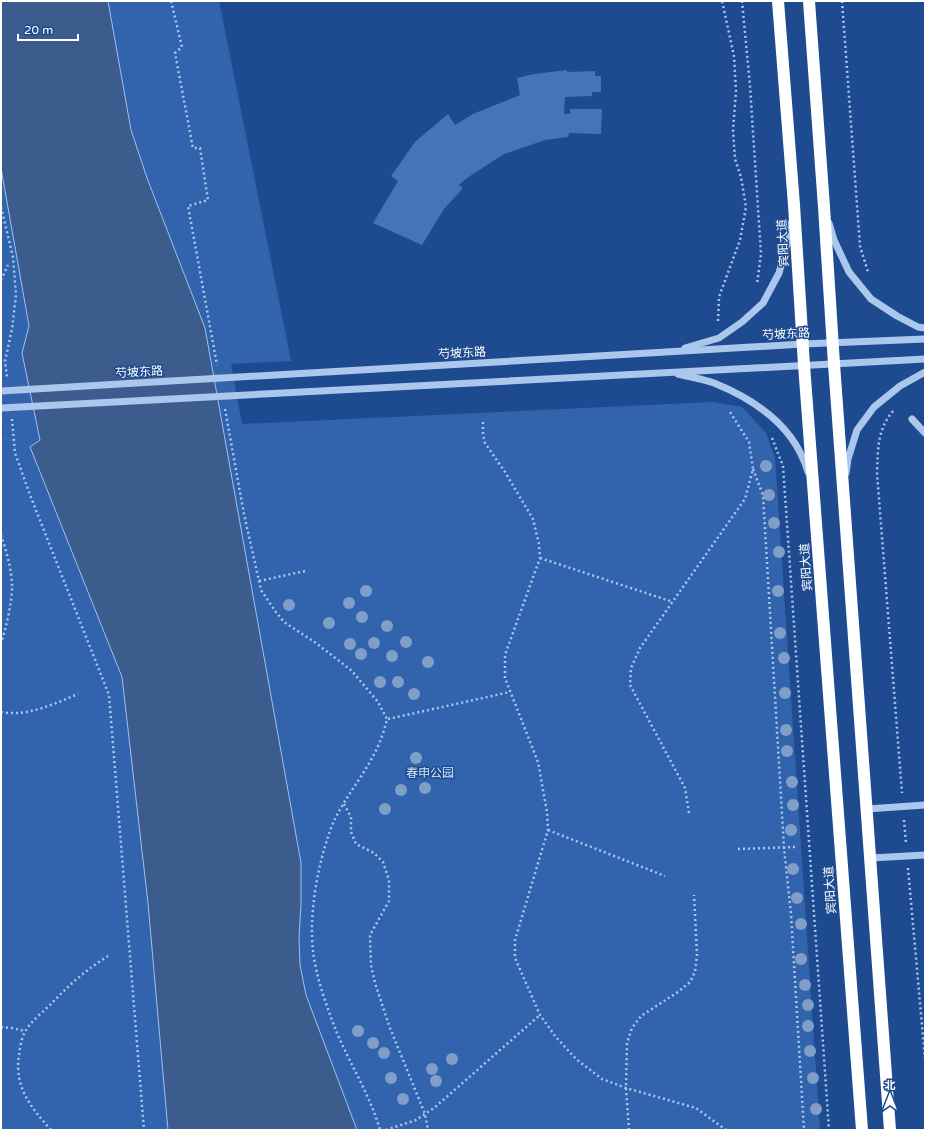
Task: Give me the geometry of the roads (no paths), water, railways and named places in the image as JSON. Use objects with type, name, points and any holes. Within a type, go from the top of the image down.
[{"type":"highway","name":"宾阳大道","points":[[778,1],[862,1130]]},
{"type":"highway","points":[[809,1],[890,1130]]},
{"type":"street","points":[[670,352],[718,338],[742,322],[763,303],[779,273],[788,241],[794,205]]},
{"type":"street","points":[[824,207],[834,240],[848,272],[871,299],[897,316],[918,327],[925,328]]},
{"type":"street","name":"芍坡东路","points":[[1,390],[803,344],[925,339]]},
{"type":"street","points":[[1,408],[925,359]]},
{"type":"street","points":[[670,372],[713,383],[750,400],[773,417],[792,438],[805,462],[814,495]]},
{"type":"street","points":[[844,489],[848,459],[857,430],[874,407],[900,386],[925,372]]},
{"type":"street","points":[[912,418],[925,433]]},
{"type":"street","points":[[867,809],[925,805]]},
{"type":"street","points":[[871,858],[925,855]]},
{"type":"park label","name":"春申公园","points":[[430,773]]}]
